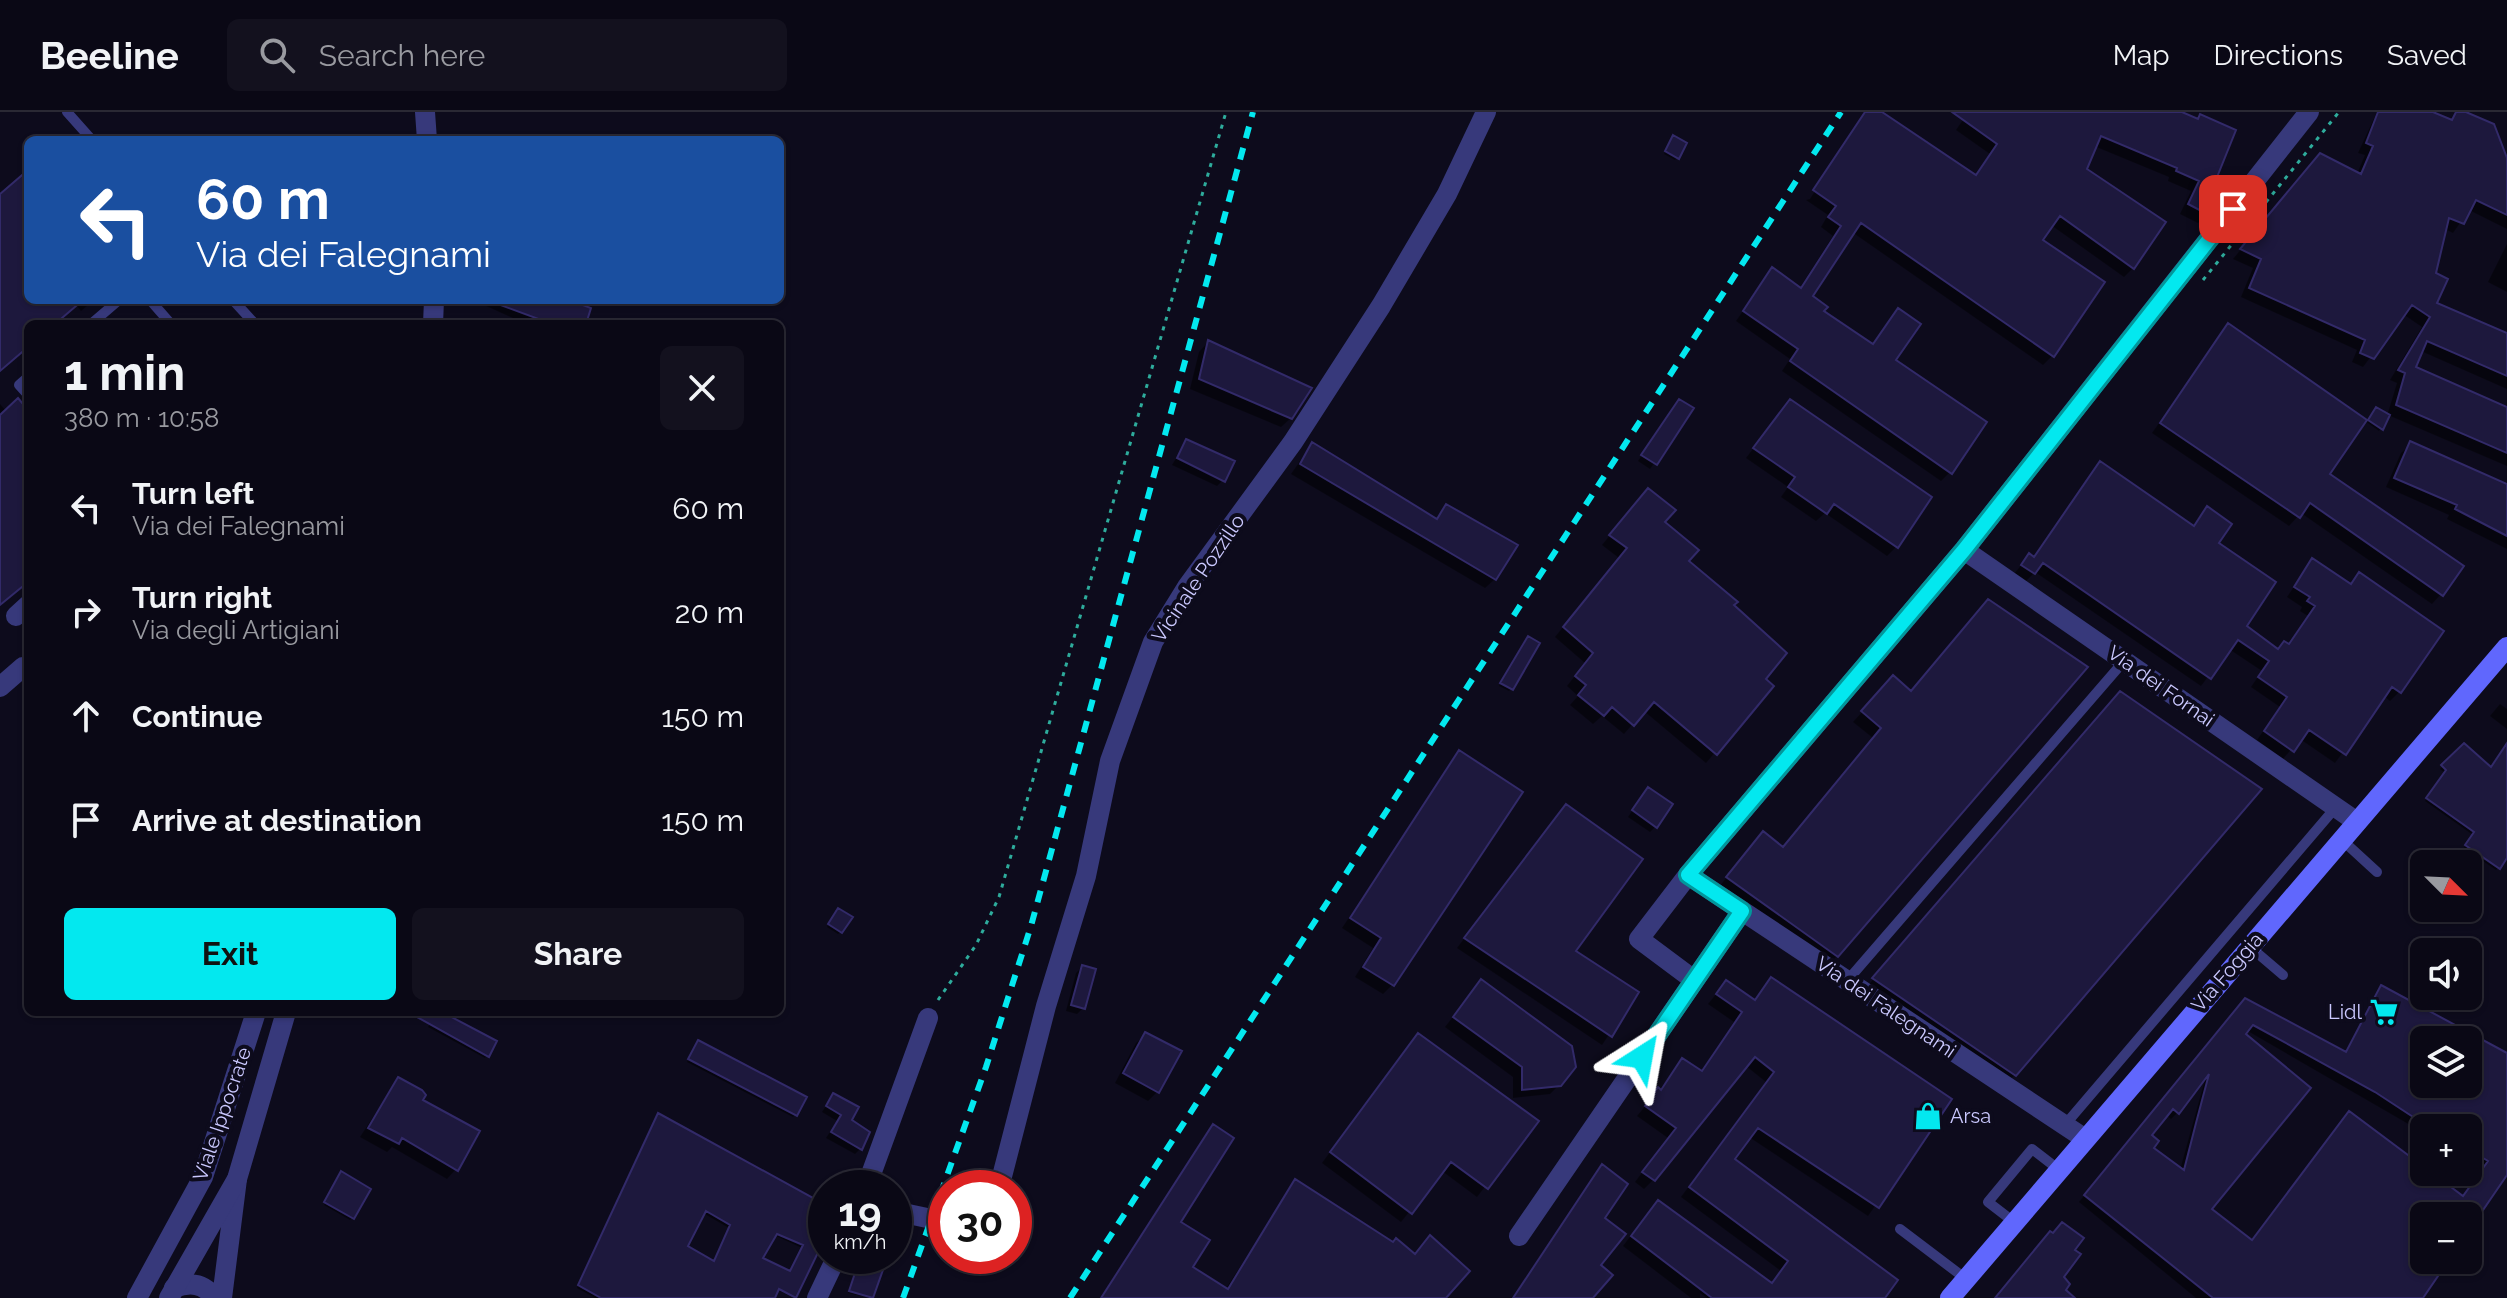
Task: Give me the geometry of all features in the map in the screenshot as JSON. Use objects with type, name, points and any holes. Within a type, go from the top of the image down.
[{"type":"main road","name":"Via Foggia","points":[[1959,1292],[2084,1138],[2507,647]]},
{"type":"street","points":[[425,112],[427,136]]},
{"type":"street","name":"Vicinale Pozzillo","points":[[1003,1170],[1020,1098],[1086,876],[1110,761],[1153,642],[1187,587],[1293,442],[1381,306],[1447,194],[1486,112]]},
{"type":"street","points":[[1694,980],[1639,939],[1688,875],[1964,550],[2309,112]]},
{"type":"street","name":"Via dei Fornai","points":[[1964,550],[2357,822]]},
{"type":"street","points":[[0,687],[24,667]]},
{"type":"street","name":"Via dei Falegnami","points":[[1688,875],[2084,1138]]},
{"type":"street","points":[[1519,1236],[1742,911]]},
{"type":"street","name":"Viale Ippocrate","points":[[137,1298],[203,1177],[255,1016]]},
{"type":"street","name":"Viale Ippocrate","points":[[172,1293],[237,1179],[285,1016]]},
{"type":"street","points":[[873,1170],[928,1018]]},
{"type":"street","points":[[222,1298],[237,1179]]},
{"type":"street","points":[[817,1298],[828,1274]]},
{"type":"street","points":[[172,1293],[187,1283],[201,1286],[214,1298]]},
{"type":"lane","points":[[67,112],[88,136]]},
{"type":"lane","points":[[96,320],[114,304]]},
{"type":"lane","points":[[154,304],[168,320]]},
{"type":"lane","points":[[237,304],[251,320]]},
{"type":"lane","points":[[1847,981],[2124,661]]},
{"type":"lane","points":[[2064,1126],[2336,807]]},
{"type":"lane","points":[[2341,839],[2377,872]]},
{"type":"lane","points":[[2249,946],[2283,975]]},
{"type":"lane","points":[[2014,1222],[1988,1202],[2032,1149],[2058,1169]]},
{"type":"lane","points":[[1900,1229],[1959,1292]]},
{"type":"path","points":[[928,1018],[952,976],[976,945],[999,897],[1226,112]]},
{"type":"building","points":[[1865,112],[1882,112],[1976,175],[1997,144],[1952,112],[2182,112],[2198,119],[2200,114],[2236,130],[2209,197],[2215,200],[2209,215],[2188,204],[2199,181],[2176,171],[2177,168],[2101,136],[2087,169],[2166,222],[2134,269],[2060,216],[2043,240],[2105,282],[2054,357],[1861,223],[1813,296],[1828,307],[1824,311],[1873,344],[1898,308],[1921,324],[1896,360],[1987,422],[1952,474],[1790,361],[1798,349],[1743,311],[1772,267],[1801,288],[1841,226],[1828,217],[1836,206],[1813,190]]},
{"type":"building","points":[[2378,112],[2433,112],[2452,120],[2456,112],[2466,112],[2494,124],[2507,158],[2507,215],[2476,200],[2464,224],[2449,218],[2436,273],[2448,279],[2437,303],[2507,333],[2507,376],[2427,341],[2416,367],[2507,407],[2507,453],[2396,405],[2405,373],[2398,370],[2430,317],[2412,305],[2374,359],[2360,353],[2365,340],[2249,288],[2261,259],[2240,249],[2320,153],[2361,174],[2373,146],[2366,143]]},
{"type":"building","points":[[1673,135],[1687,143],[1679,159],[1665,151]]},
{"type":"building","points":[[24,173],[24,304],[78,304],[60,320],[24,320],[24,350],[0,371],[0,194]]},
{"type":"building","points":[[498,304],[580,304],[591,308],[587,320],[541,320]]},
{"type":"building","points":[[2228,323],[2367,420],[2330,474],[2464,566],[2443,596],[2310,503],[2300,518],[2160,423]]},
{"type":"building","points":[[1208,340],[1312,388],[1292,419],[1199,379]]},
{"type":"building","points":[[18,398],[24,405],[24,585],[0,605],[0,415]]},
{"type":"building","points":[[1679,399],[1694,408],[1657,465],[1641,455]]},
{"type":"building","points":[[1790,399],[1932,497],[1898,548],[1834,504],[1827,514],[1788,487],[1795,477],[1753,448]]},
{"type":"building","points":[[2376,407],[2390,415],[2383,430],[2368,420]]},
{"type":"building","points":[[1186,439],[1235,461],[1225,482],[1177,458]]},
{"type":"building","points":[[2410,441],[2507,484],[2507,536],[2455,509],[2457,505],[2394,478]]},
{"type":"building","points":[[1312,442],[1437,519],[1446,504],[1518,545],[1496,580],[1300,464]]},
{"type":"building","points":[[2100,461],[2194,526],[2207,506],[2232,524],[2219,543],[2276,582],[2247,626],[2278,649],[2284,641],[2289,644],[2315,606],[2307,601],[2310,597],[2294,587],[2312,558],[2351,584],[2359,572],[2444,631],[2401,693],[2392,687],[2346,755],[2309,730],[2294,752],[2264,731],[2287,697],[2258,677],[2269,661],[2238,640],[2211,679],[2043,563],[2035,574],[2021,565],[2029,553],[2034,557]]},
{"type":"building","points":[[1648,488],[1676,510],[1665,522],[1699,550],[1689,561],[1738,602],[1734,605],[1787,653],[1766,679],[1774,686],[1717,755],[1654,702],[1634,726],[1612,707],[1604,716],[1578,695],[1586,685],[1575,676],[1593,653],[1563,627],[1627,548],[1609,535]]},
{"type":"building","points":[[1988,599],[2088,667],[1838,957],[1726,877],[1763,831],[1783,847],[1881,728],[1861,711],[1893,675],[1911,691]]},
{"type":"building","points":[[1528,636],[1540,643],[1513,690],[1500,683]]},
{"type":"building","points":[[2120,691],[2262,789],[2016,1076],[1872,978]]},
{"type":"building","points":[[2464,743],[2491,767],[2507,743],[2507,858],[2500,869],[2482,857],[2482,850],[2472,850],[2465,845],[2474,832],[2426,798],[2446,770],[2441,765]]},
{"type":"building","points":[[1459,750],[1523,792],[1394,986],[1363,967],[1381,938],[1350,918]]},
{"type":"building","points":[[1648,787],[1673,804],[1657,828],[1632,810]]},
{"type":"building","points":[[1566,804],[1643,859],[1576,951],[1639,992],[1612,1037],[1464,938]]},
{"type":"building","points":[[838,908],[853,917],[842,933],[828,924]]},
{"type":"building","points":[[1082,965],[1096,969],[1085,1009],[1071,1005]]},
{"type":"building","points":[[1771,977],[1952,1099],[1879,1208],[1758,1128],[1735,1159],[1898,1280],[1885,1298],[1712,1298],[1631,1236],[1658,1200],[1772,1283],[1788,1261],[1689,1187],[1774,1072],[1755,1057],[1655,1181],[1642,1172],[1676,1128],[1645,1106],[1658,1087],[1661,1090],[1682,1058],[1702,1071],[1742,1012],[1716,994],[1726,980],[1755,1000]]},
{"type":"building","points":[[1481,979],[1572,1046],[1576,1067],[1561,1086],[1522,1090],[1522,1067],[1453,1017]]},
{"type":"building","points":[[2381,985],[2410,1001],[2410,1010],[2427,1010],[2457,1026],[2410,1026],[2410,1098],[2482,1098],[2482,1040],[2507,1053],[2507,1175],[2482,1212],[2482,1202],[2410,1202],[2410,1274],[2439,1274],[2423,1298],[2213,1298],[2084,1195],[2245,998],[2346,1052]],"holes":[[[2209,1074],[2184,1170],[2154,1148],[2159,1141],[2152,1135],[2173,1109],[2179,1114]]]},
{"type":"building","points":[[415,1016],[450,1016],[497,1041],[489,1057]]},
{"type":"building","points":[[1145,1032],[1182,1051],[1159,1093],[1123,1073]]},
{"type":"building","points":[[1418,1033],[1539,1121],[1488,1189],[1451,1162],[1412,1214],[1330,1152]]},
{"type":"building","points":[[698,1040],[807,1097],[797,1116],[688,1059]]},
{"type":"building","points":[[398,1077],[422,1090],[426,1095],[423,1100],[480,1131],[458,1171],[402,1138],[399,1144],[368,1128]]},
{"type":"building","points":[[833,1093],[859,1107],[852,1120],[870,1132],[862,1150],[831,1132],[841,1115],[826,1106]]},
{"type":"building","points":[[658,1113],[808,1195],[808,1273],[796,1298],[779,1289],[775,1298],[601,1298],[578,1285]],"holes":[[[706,1211],[730,1225],[714,1261],[688,1246]],[[777,1234],[803,1245],[790,1271],[763,1258]]]},
{"type":"building","points":[[1213,1124],[1234,1138],[1181,1222],[1210,1240],[1193,1267],[1228,1289],[1295,1179],[1393,1242],[1396,1238],[1415,1254],[1430,1235],[1470,1271],[1446,1298],[1101,1298]]},
{"type":"building","points":[[1602,1164],[1628,1184],[1605,1218],[1626,1234],[1601,1265],[1613,1275],[1593,1298],[1513,1298]]},
{"type":"building","points":[[341,1171],[371,1189],[354,1219],[324,1202]]},
{"type":"building","points":[[2062,1222],[2084,1238],[2075,1250],[2081,1254],[2064,1277],[2070,1284],[2066,1290],[2075,1298],[1995,1298],[2050,1231],[2053,1233]]},
{"type":"building","points":[[855,1274],[882,1274],[873,1298],[849,1291]]},
{"type":"railway","points":[[903,1298],[986,1067],[1031,926],[1253,112]]},
{"type":"railway","points":[[1070,1298],[1841,112]]},
{"type":"place","name":"Lidl","points":[[2384,1012]]},
{"type":"place","name":"Arsa","points":[[1928,1116]]},
{"type":"route","points":[[1642,1057],[1742,911],[1688,875],[1964,550],[2233,209]]}]
